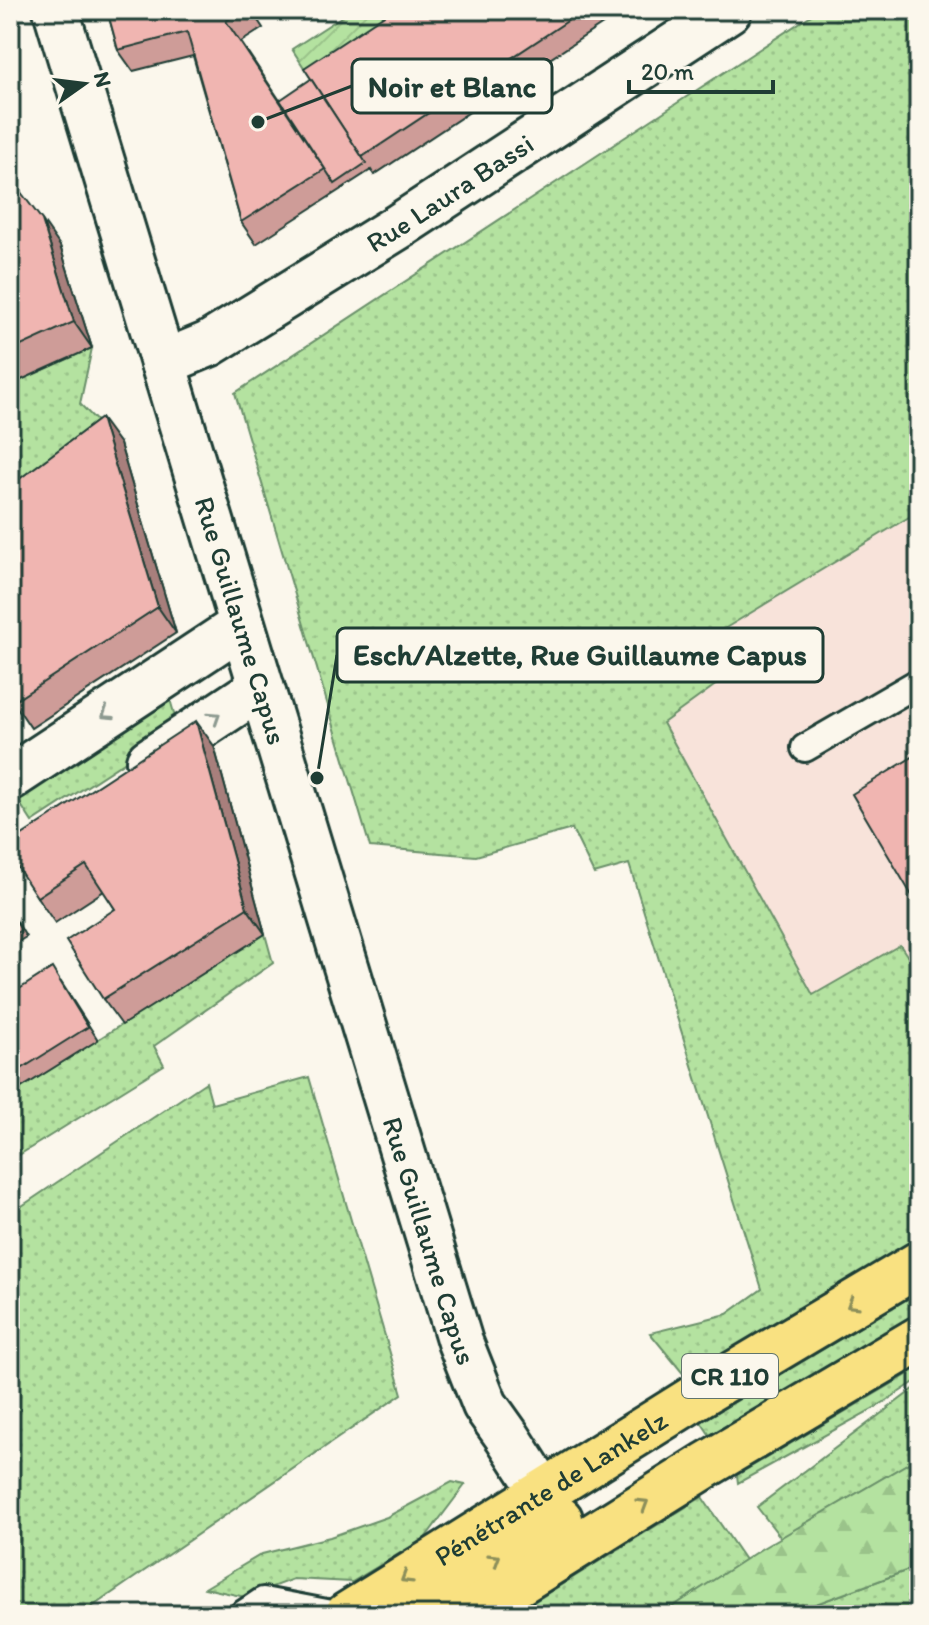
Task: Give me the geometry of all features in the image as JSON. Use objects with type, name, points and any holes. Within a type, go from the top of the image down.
[{"type":"main road","name":"Pénétrante de Lankelz","points":[[467,1615],[560,1519],[687,1402],[919,1264]]},
{"type":"main road","name":"Pénétrante de Lankelz","points":[[347,1615],[560,1519],[708,1464],[919,1339]]},
{"type":"main road","name":"CR 110","points":[[405,1615],[560,1519]]},
{"type":"street","name":"Rue Guillaume Capus","points":[[56,10],[460,1342],[485,1405],[560,1519]]},
{"type":"street","name":"Rue Laura Bassi","points":[[163,363],[209,344],[363,249],[715,14]]},
{"type":"street","points":[[10,778],[242,625]]},
{"type":"street","points":[[116,783],[261,687]]},
{"type":"lane","points":[[805,748],[919,682]]},
{"type":"lane","points":[[242,1615],[263,1601],[337,1615]]},
{"type":"shaded area","points":[[919,511],[919,951],[908,958],[900,945],[813,995],[663,723],[742,665],[723,630]]},
{"type":"green space","points":[[352,10],[432,10],[316,86],[292,49]]},
{"type":"green space","points":[[819,10],[919,10],[919,511],[724,629],[743,665],[663,723],[813,995],[900,945],[908,957],[919,951],[919,1238],[685,1376],[650,1333],[727,1314],[762,1289],[629,864],[594,874],[572,829],[476,856],[370,847],[235,393]]},
{"type":"green space","points":[[92,348],[80,404],[119,444],[10,525],[10,385]]},
{"type":"green space","points":[[167,689],[178,727],[32,822],[12,791]]},
{"type":"green space","points":[[265,934],[273,963],[154,1046],[164,1065],[11,1160],[10,1181],[10,1095]]},
{"type":"green space","points":[[309,1077],[402,1394],[80,1615],[10,1615],[10,1214],[206,1082],[212,1104]]},
{"type":"green space","points":[[919,1292],[919,1314],[711,1437],[701,1422]]},
{"type":"green space","points":[[919,1368],[919,1379],[878,1406],[738,1483],[737,1475]]},
{"type":"green space","points":[[919,1385],[919,1457],[781,1538],[757,1507]]},
{"type":"green space","points":[[919,1457],[919,1566],[786,1615],[660,1615],[761,1549]]},
{"type":"green space","points":[[452,1482],[465,1485],[425,1538],[352,1582],[293,1579],[245,1597],[205,1588],[262,1554],[330,1537],[387,1517]]},
{"type":"green space","points":[[702,1497],[745,1560],[660,1615],[513,1615]]},
{"type":"green space","points":[[919,1566],[919,1615],[786,1615]]},
{"type":"building","points":[[107,10],[243,10],[226,21],[325,169],[241,222],[187,32],[118,50]]},
{"type":"building","points":[[392,10],[584,10],[362,157],[304,68]]},
{"type":"building","points":[[311,79],[366,163],[335,184],[280,100]]},
{"type":"building","points":[[20,191],[42,220],[74,322],[10,351],[10,195]]},
{"type":"building","points":[[101,418],[158,607],[13,702],[10,697],[10,486]]},
{"type":"building","points":[[196,721],[247,908],[103,999],[66,941],[115,909],[86,865],[37,897],[10,856],[10,843]]},
{"type":"building","points":[[919,753],[919,905],[918,906],[852,794]]},
{"type":"building","points":[[10,912],[21,930],[10,937]]},
{"type":"building","points":[[52,968],[88,1027],[10,1076],[10,995]]},
{"type":"place","name":"Noir et Blanc","points":[[258,122]]},
{"type":"place","name":"Esch/Alzette, Rue Guillaume Capus","points":[[317,778]]}]
